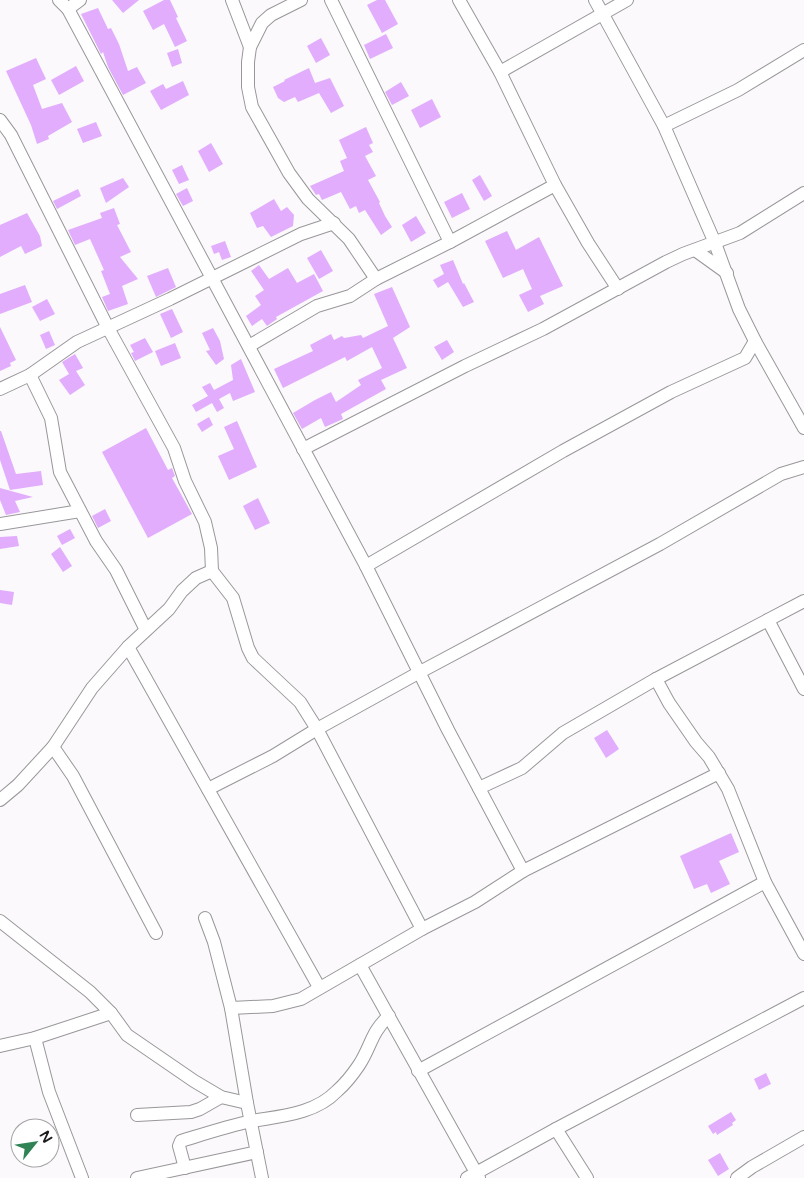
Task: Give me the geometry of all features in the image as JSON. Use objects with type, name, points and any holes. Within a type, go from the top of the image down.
[{"type":"street","points":[[80,0],[63,4],[366,566],[448,730],[523,871]]},
{"type":"street","points":[[232,0],[250,47]]},
{"type":"street","points":[[301,0],[271,15],[262,24],[250,47],[248,87],[252,107],[289,173],[308,199],[349,239],[376,279]]},
{"type":"street","points":[[331,0],[450,242]]},
{"type":"street","points":[[460,0],[500,72],[555,185],[588,244],[618,289]]},
{"type":"street","points":[[595,0],[664,126],[728,273],[739,308],[804,428]]},
{"type":"street","points":[[500,72],[627,0]]},
{"type":"street","points":[[664,126],[738,90],[804,50]]},
{"type":"street","points":[[0,120],[11,135],[108,328],[174,448],[185,481],[205,522],[211,548],[212,571],[233,598],[248,648],[253,658],[300,702],[317,729],[422,929]]},
{"type":"street","points":[[249,346],[317,306],[350,296],[376,279],[450,242],[555,185]]},
{"type":"street","points":[[303,449],[465,366],[543,329],[666,262],[740,233],[804,193]]},
{"type":"street","points":[[0,389],[30,375],[77,342],[302,234],[334,223]]},
{"type":"street","points":[[695,250],[728,273]]},
{"type":"street","points":[[745,358],[756,341]]},
{"type":"street","points":[[366,566],[563,451],[671,392],[745,358],[767,360]]},
{"type":"street","points":[[30,375],[51,418],[58,466],[96,541],[116,570],[146,630]]},
{"type":"street","points":[[208,789],[273,756],[317,729],[420,672],[660,544],[781,474],[804,467]]},
{"type":"street","points":[[0,524],[80,511]]},
{"type":"street","points":[[0,800],[18,785],[53,747],[92,688],[128,647],[169,609],[182,591],[196,578],[212,571]]},
{"type":"street","points":[[479,788],[522,768],[563,733],[656,680],[804,601]]},
{"type":"street","points":[[768,620],[804,689]]},
{"type":"street","points":[[128,647],[319,987]]},
{"type":"street","points":[[656,680],[685,728],[719,773],[728,789],[765,882],[804,954]]},
{"type":"street","points":[[53,747],[73,776],[156,933]]},
{"type":"street","points":[[231,1008],[273,1006],[301,999],[422,929],[475,902],[523,871],[719,773]]},
{"type":"street","points":[[418,1071],[765,882]]},
{"type":"street","points":[[205,918],[214,942],[231,1008],[262,1178]]},
{"type":"street","points":[[0,921],[73,977],[111,1013],[127,1035],[194,1081],[221,1097],[247,1103]]},
{"type":"street","points":[[360,965],[474,1176],[556,1129],[804,998]]},
{"type":"street","points":[[0,1046],[35,1038],[111,1013]]},
{"type":"street","points":[[185,1168],[179,1146],[181,1141],[251,1122],[269,1120],[312,1109],[337,1092],[360,1064],[378,1026],[389,1016]]},
{"type":"street","points":[[35,1038],[49,1092],[82,1178]]},
{"type":"street","points":[[137,1115],[191,1112],[221,1097]]},
{"type":"street","points":[[556,1129],[587,1178]]},
{"type":"street","points":[[737,1178],[752,1167],[804,1137]]},
{"type":"street","points":[[137,1178],[257,1152]]},
{"type":"building","points":[[112,0],[139,0],[123,13]]},
{"type":"building","points":[[164,0],[170,0],[187,41],[175,47],[164,24],[153,30],[143,11]]},
{"type":"building","points":[[377,0],[385,0],[398,24],[382,33],[367,5]]},
{"type":"building","points":[[98,8],[108,29],[111,28],[119,44],[128,71],[137,67],[146,83],[123,95],[108,67],[103,52],[101,54],[81,14]]},
{"type":"building","points":[[386,34],[393,48],[370,59],[364,45]]},
{"type":"building","points":[[321,38],[330,55],[316,63],[307,46]]},
{"type":"building","points":[[178,49],[182,63],[172,67],[167,53]]},
{"type":"building","points":[[36,58],[46,79],[33,85],[42,109],[62,103],[72,122],[48,136],[49,139],[37,144],[31,125],[6,71]]},
{"type":"building","points":[[76,66],[84,81],[59,95],[51,80]]},
{"type":"building","points":[[309,68],[315,83],[330,78],[344,106],[331,113],[319,93],[298,102],[295,97],[284,102],[278,98],[273,87]]},
{"type":"building","points":[[183,81],[189,95],[161,110],[150,91],[163,84],[166,89]]},
{"type":"building","points":[[401,82],[409,96],[392,105],[385,92]]},
{"type":"building","points":[[432,99],[441,117],[420,128],[411,110]]},
{"type":"building","points":[[96,122],[102,136],[83,143],[77,129]]},
{"type":"building","points":[[366,127],[373,143],[369,145],[373,152],[365,156],[376,176],[368,180],[392,227],[381,235],[365,210],[359,213],[356,206],[350,209],[341,192],[322,200],[319,194],[316,195],[310,186],[344,171],[340,161],[347,158],[339,140]]},
{"type":"building","points":[[211,143],[223,164],[209,172],[198,151]]},
{"type":"building","points":[[182,165],[189,180],[179,184],[172,170]]},
{"type":"building","points":[[480,175],[492,196],[484,201],[472,180]]},
{"type":"building","points":[[123,178],[129,187],[106,203],[100,188]]},
{"type":"building","points":[[187,188],[193,201],[183,206],[176,194]]},
{"type":"building","points":[[78,189],[81,196],[57,209],[53,201]]},
{"type":"building","points":[[462,193],[470,209],[452,218],[444,202]]},
{"type":"building","points":[[274,199],[281,211],[287,207],[294,215],[293,226],[271,237],[263,226],[257,228],[250,213]]},
{"type":"building","points":[[114,208],[120,224],[117,225],[131,252],[120,257],[138,279],[122,286],[128,304],[108,311],[102,297],[110,294],[101,271],[104,270],[90,239],[75,245],[68,230],[102,218],[100,213]]},
{"type":"building","points":[[27,213],[40,236],[42,246],[25,254],[21,246],[0,257],[0,225]]},
{"type":"building","points":[[416,216],[426,233],[411,242],[402,225]]},
{"type":"building","points":[[507,231],[516,250],[539,237],[563,286],[540,296],[544,304],[528,312],[519,295],[532,289],[523,269],[503,278],[485,241]]},
{"type":"building","points":[[225,241],[231,257],[222,260],[219,252],[214,254],[211,246]]},
{"type":"building","points":[[321,250],[333,271],[319,279],[307,258]]},
{"type":"building","points":[[453,260],[463,284],[474,302],[463,307],[448,282],[438,288],[433,280],[444,274],[440,265]]},
{"type":"building","points":[[259,265],[269,279],[288,268],[297,283],[314,274],[323,291],[276,317],[277,319],[267,326],[262,319],[252,326],[246,316],[261,305],[255,296],[264,290],[251,271]]},
{"type":"building","points":[[168,268],[176,287],[156,297],[147,276]]},
{"type":"building","points":[[25,285],[32,302],[0,314],[0,294]]},
{"type":"building","points":[[392,287],[410,327],[393,338],[407,368],[381,380],[386,389],[341,414],[343,419],[325,427],[321,418],[302,429],[293,413],[331,392],[336,402],[361,385],[358,380],[382,368],[372,347],[347,361],[345,357],[283,388],[274,369],[313,351],[310,345],[331,334],[334,340],[342,336],[344,338],[361,335],[363,338],[388,326],[374,294]]},
{"type":"building","points":[[47,299],[55,314],[40,321],[32,307]]},
{"type":"building","points":[[172,309],[183,332],[171,338],[160,314]]},
{"type":"building","points":[[0,327],[16,360],[10,363],[11,366],[0,371]]},
{"type":"building","points":[[213,328],[220,341],[224,359],[216,365],[206,351],[210,350],[202,333]]},
{"type":"building","points":[[49,331],[55,345],[46,349],[40,335]]},
{"type":"building","points":[[145,338],[153,352],[135,361],[131,353],[134,352],[130,345]]},
{"type":"building","points":[[447,340],[454,352],[442,360],[434,347]]},
{"type":"building","points":[[175,343],[181,358],[161,366],[155,351]]},
{"type":"building","points":[[75,354],[83,368],[76,371],[85,385],[70,395],[59,380],[69,374],[62,362]]},
{"type":"building","points":[[241,359],[255,392],[233,401],[230,393],[219,399],[224,408],[217,412],[212,403],[196,412],[192,405],[208,396],[202,387],[210,383],[214,390],[233,380],[231,365]]},
{"type":"building","points":[[209,417],[213,425],[202,432],[197,424]]},
{"type":"building","points":[[237,421],[257,467],[229,480],[218,456],[234,449],[224,427]]},
{"type":"building","points":[[146,428],[168,470],[172,468],[175,476],[172,478],[192,514],[148,538],[102,452]]},
{"type":"building","points":[[0,431],[16,474],[41,471],[43,485],[10,490],[0,460]]},
{"type":"building","points":[[0,488],[33,497],[15,501],[20,512],[6,515],[0,500]]},
{"type":"building","points":[[258,498],[270,523],[255,530],[243,506]]},
{"type":"building","points":[[105,509],[111,521],[98,528],[92,516]]},
{"type":"building","points":[[70,529],[75,538],[62,545],[57,536]]},
{"type":"building","points":[[17,536],[19,546],[0,549],[0,537]]},
{"type":"building","points":[[60,547],[72,566],[63,572],[51,554]]},
{"type":"building","points":[[0,590],[14,592],[12,605],[0,603]]},
{"type":"building","points":[[607,730],[619,749],[606,758],[594,738]]},
{"type":"building","points":[[731,833],[739,852],[719,861],[730,884],[711,893],[707,884],[694,889],[680,856]]},
{"type":"building","points":[[766,1073],[771,1084],[759,1090],[754,1079]]},
{"type":"building","points":[[731,1112],[736,1120],[732,1123],[733,1125],[717,1135],[716,1132],[713,1134],[708,1126]]},
{"type":"building","points":[[720,1153],[729,1169],[718,1176],[708,1160]]}]
